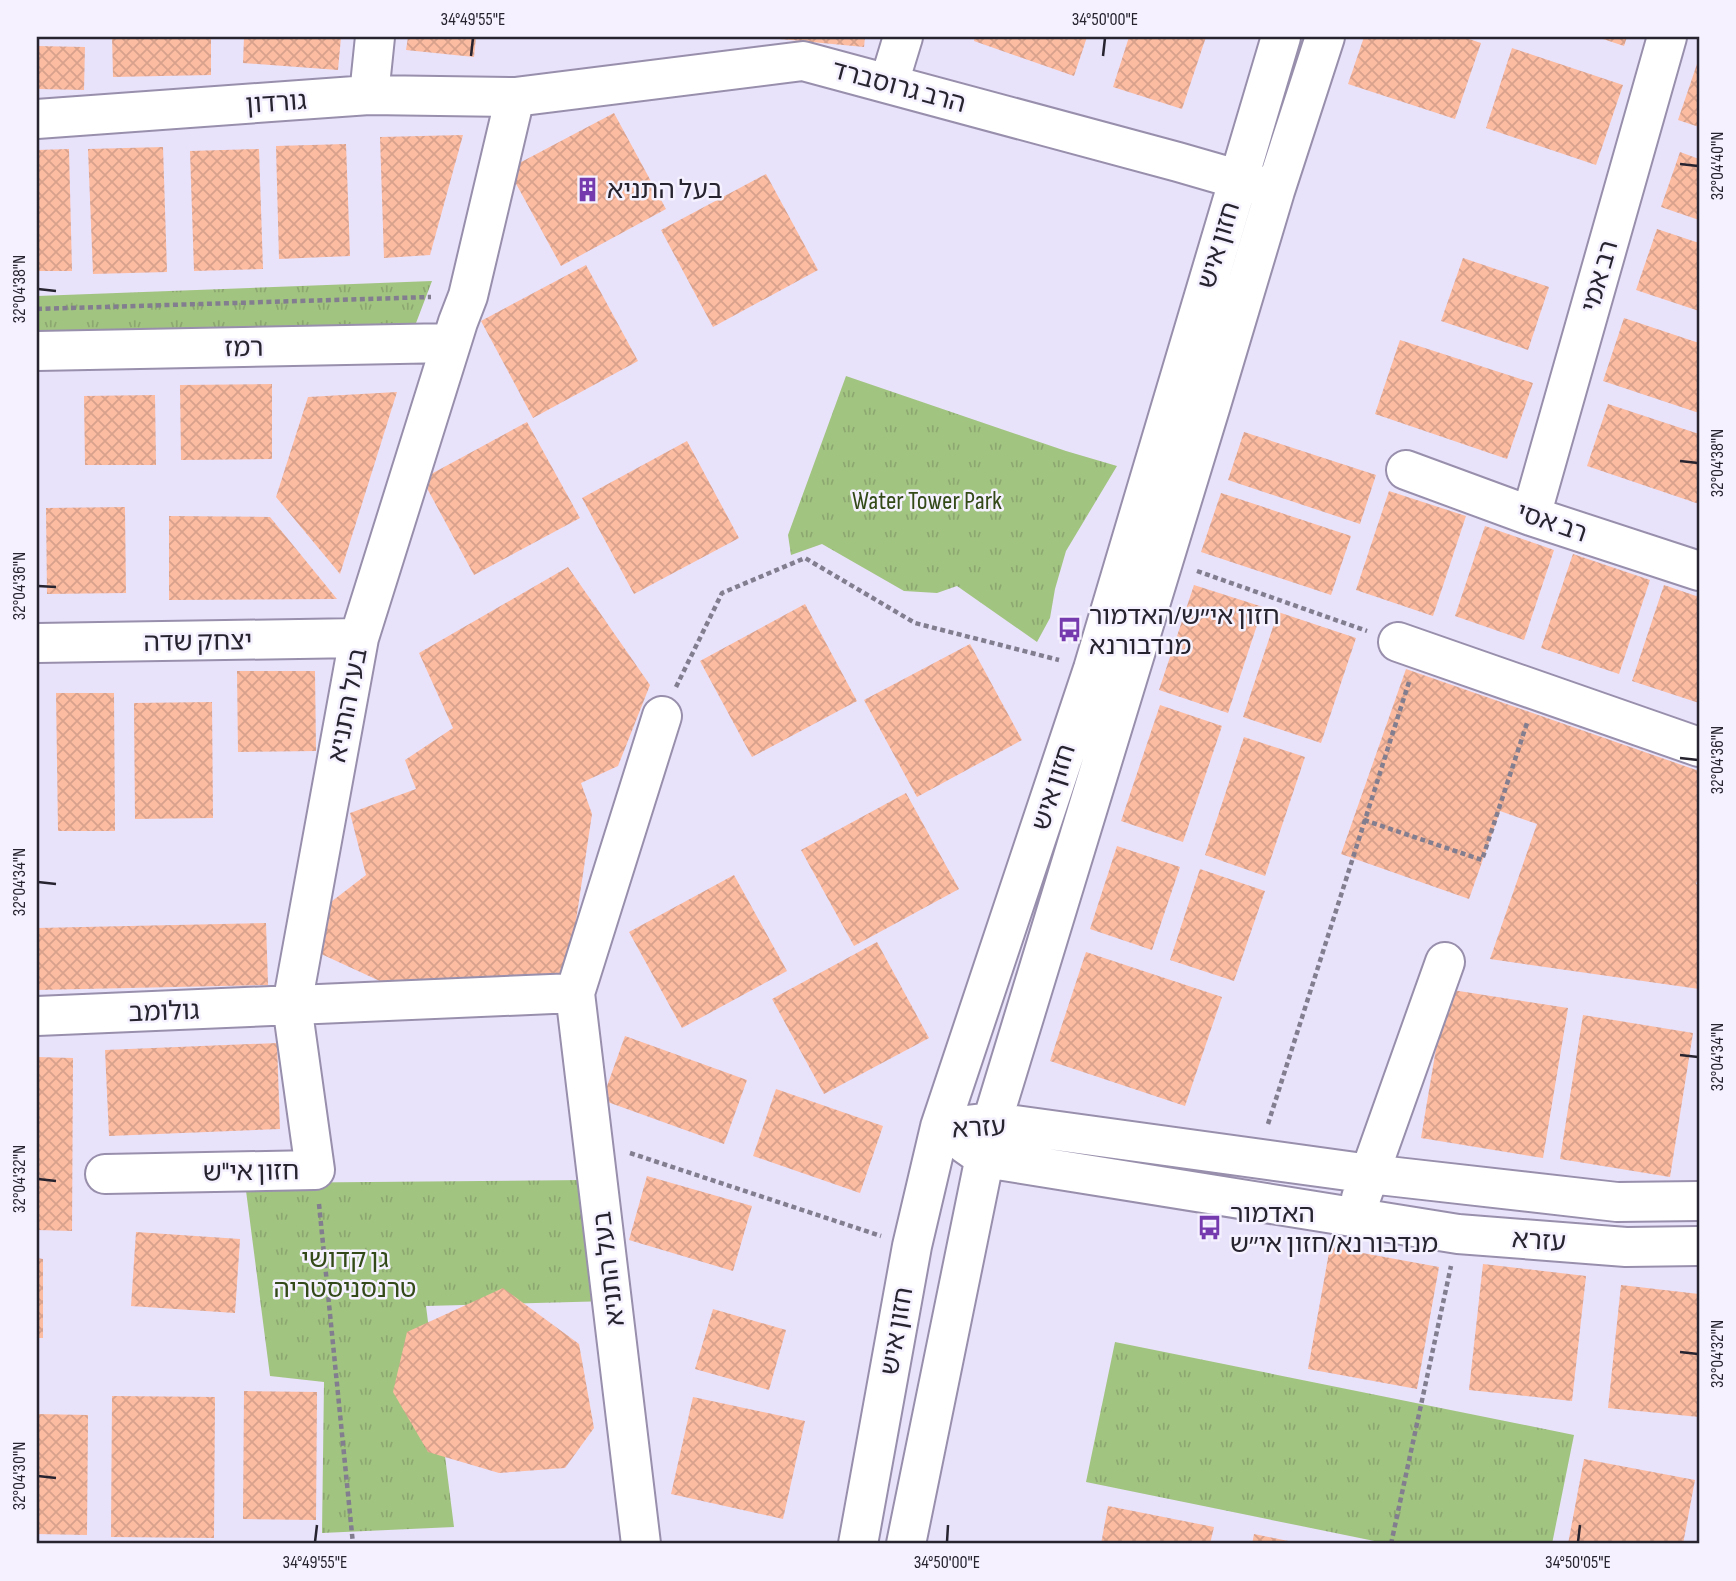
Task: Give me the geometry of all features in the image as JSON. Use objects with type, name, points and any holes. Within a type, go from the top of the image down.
[{"type":"street","points":[[369,95],[375,37]]},
{"type":"street","points":[[889,83],[903,37]]},
{"type":"street","name":"חזון איש","points":[[858,1544],[912,1246],[940,1127],[1093,669],[1281,37]]},
{"type":"street","name":"חזון איש","points":[[906,1544],[988,1140],[1275,191],[1325,37]]},
{"type":"street","name":"רב אמי","points":[[1531,516],[1667,37]]},
{"type":"street","name":"הרב גרוסברד","points":[[515,97],[803,61],[1238,178],[1275,191]]},
{"type":"street","name":"גורדון","points":[[37,118],[369,95],[515,97]]},
{"type":"street","name":"בעל התניא","points":[[292,1005],[359,638],[468,296],[515,97]]},
{"type":"street","name":"רמז","points":[[37,351],[451,343]]},
{"type":"street","name":"רב אסי","points":[[1406,471],[1531,516],[1699,571]]},
{"type":"street","name":"יצחק שדה","points":[[37,643],[359,638]]},
{"type":"street","points":[[1398,642],[1699,747]]},
{"type":"street","name":"בעל התניא","points":[[641,1544],[575,993],[662,716]]},
{"type":"street","points":[[1353,1216],[1444,962]]},
{"type":"street","points":[[292,1005],[575,993]]},
{"type":"street","name":"גולומב","points":[[37,1016],[292,1005]]},
{"type":"street","name":"חזון אי\"ש","points":[[105,1174],[316,1170],[292,1005]]},
{"type":"street","name":"עזרא","points":[[940,1127],[988,1140],[1353,1216],[1458,1234],[1626,1247],[1699,1246]]},
{"type":"street","name":"עזרא","points":[[988,1140],[1257,1158],[1370,1174],[1617,1202],[1699,1201]]},
{"type":"path","points":[[37,309],[468,296]]},
{"type":"path","points":[[662,716],[722,593],[805,558],[915,623],[1093,669]]},
{"type":"path","points":[[1164,560],[1398,642]]},
{"type":"path","points":[[1257,1158],[1410,677]]},
{"type":"path","points":[[1364,820],[1482,860],[1538,691]]},
{"type":"path","points":[[593,1141],[912,1246]]},
{"type":"path","points":[[316,1170],[353,1544]]},
{"type":"path","points":[[1391,1544],[1458,1234]]},
{"type":"green space","points":[[432,281],[413,331],[37,338],[37,296]]},
{"type":"green space","name":"Water Tower Park","points":[[846,376],[1117,466],[1066,551],[1050,618],[1037,642],[957,586],[937,593],[904,591],[822,544],[791,555],[788,535]]},
{"type":"green space","name":"גן קדושי טרנסניסטריה","points":[[587,1180],[611,1301],[426,1306],[454,1527],[322,1533],[324,1382],[270,1376],[245,1183]]},
{"type":"green space","points":[[1115,1342],[1574,1435],[1552,1544],[1389,1544],[1086,1482]]},
{"type":"building","points":[[112,37],[211,37],[211,75],[113,77]]},
{"type":"building","points":[[244,37],[341,37],[338,70],[243,63]]},
{"type":"building","points":[[408,37],[476,37],[474,57],[406,50]]},
{"type":"building","points":[[780,37],[865,37],[864,47]]},
{"type":"building","points":[[975,37],[1087,37],[1074,76],[974,41]]},
{"type":"building","points":[[1129,37],[1206,37],[1182,109],[1113,87]]},
{"type":"building","points":[[1364,37],[1463,37],[1481,43],[1455,119],[1348,84]]},
{"type":"building","points":[[1597,37],[1627,37],[1624,46]]},
{"type":"building","points":[[37,46],[85,47],[84,90],[37,89]]},
{"type":"building","points":[[1512,48],[1623,85],[1596,165],[1486,128]]},
{"type":"building","points":[[1699,58],[1699,127],[1678,120]]},
{"type":"building","name":"בעל התניא","points":[[614,113],[666,209],[561,266],[508,169]]},
{"type":"building","points":[[463,135],[430,255],[384,258],[380,137]]},
{"type":"building","points":[[346,144],[350,256],[279,259],[276,146]]},
{"type":"building","points":[[163,147],[167,272],[93,274],[88,149]]},
{"type":"building","points":[[69,149],[72,271],[37,271],[37,150]]},
{"type":"building","points":[[259,149],[263,269],[194,271],[190,151]]},
{"type":"building","points":[[1680,152],[1699,159],[1699,220],[1661,207]]},
{"type":"building","points":[[766,174],[818,270],[713,327],[661,230]]},
{"type":"building","points":[[1657,229],[1699,243],[1699,311],[1636,290]]},
{"type":"building","points":[[1463,258],[1549,287],[1528,350],[1441,321]]},
{"type":"building","points":[[586,265],[638,361],[533,418],[481,321]]},
{"type":"building","points":[[1624,318],[1699,343],[1699,413],[1603,381]]},
{"type":"building","points":[[1400,340],[1533,383],[1507,459],[1375,414]]},
{"type":"building","points":[[272,384],[272,459],[181,460],[180,385]]},
{"type":"building","points":[[397,392],[340,574],[276,497],[308,397]]},
{"type":"building","points":[[155,395],[156,465],[85,465],[84,396]]},
{"type":"building","points":[[1608,404],[1699,434],[1699,504],[1587,466]]},
{"type":"building","points":[[527,422],[580,518],[474,575],[422,479]]},
{"type":"building","points":[[1244,432],[1376,475],[1360,524],[1228,480]]},
{"type":"building","points":[[687,441],[739,538],[634,594],[582,498]]},
{"type":"building","points":[[1389,491],[1466,516],[1433,616],[1356,590]]},
{"type":"building","points":[[1221,493],[1351,536],[1331,595],[1201,552]]},
{"type":"building","points":[[125,507],[126,593],[47,594],[46,508]]},
{"type":"building","points":[[169,516],[270,517],[337,599],[169,600]]},
{"type":"building","points":[[1485,526],[1554,550],[1524,640],[1455,616]]},
{"type":"building","points":[[1573,554],[1650,580],[1619,674],[1541,648]]},
{"type":"building","points":[[568,567],[650,685],[618,766],[581,783],[592,814],[566,987],[455,977],[408,994],[319,953],[327,905],[366,875],[350,813],[416,789],[405,760],[453,728],[419,653]]},
{"type":"building","points":[[1194,585],[1263,607],[1228,713],[1159,690]]},
{"type":"building","points":[[1664,585],[1699,597],[1699,703],[1632,681]]},
{"type":"building","points":[[805,604],[857,701],[752,757],[700,661]]},
{"type":"building","points":[[1278,612],[1356,638],[1321,743],[1243,717]]},
{"type":"building","points":[[970,644],[1022,740],[917,797],[864,700]]},
{"type":"building","points":[[1406,669],[1699,771],[1699,875],[1696,884],[1699,885],[1699,989],[1490,959],[1537,824],[1500,811],[1469,899],[1341,854]]},
{"type":"building","points":[[237,671],[315,671],[316,751],[238,752]]},
{"type":"building","points":[[56,693],[114,693],[115,831],[58,831]]},
{"type":"building","points":[[212,702],[213,818],[135,819],[134,703]]},
{"type":"building","points":[[1160,705],[1222,726],[1183,842],[1121,821]]},
{"type":"building","points":[[1244,737],[1305,757],[1265,876],[1205,855]]},
{"type":"building","points":[[906,793],[959,889],[854,946],[801,850]]},
{"type":"building","points":[[1117,846],[1180,867],[1152,950],[1090,929]]},
{"type":"building","points":[[1200,869],[1265,891],[1234,981],[1170,960]]},
{"type":"building","points":[[734,875],[787,971],[682,1028],[629,932]]},
{"type":"building","points":[[266,923],[268,985],[37,990],[37,928]]},
{"type":"building","points":[[877,942],[929,1038],[824,1094],[772,999]]},
{"type":"building","points":[[1086,952],[1222,997],[1185,1106],[1050,1061]]},
{"type":"building","points":[[1446,989],[1568,1008],[1543,1158],[1421,1138]]},
{"type":"building","points":[[1583,1015],[1693,1033],[1670,1177],[1560,1159]]},
{"type":"building","points":[[625,1036],[747,1080],[724,1144],[602,1100]]},
{"type":"building","points":[[277,1043],[280,1129],[109,1136],[105,1050]]},
{"type":"building","points":[[37,1057],[73,1058],[72,1231],[37,1230]]},
{"type":"building","points":[[776,1089],[883,1126],[860,1193],[753,1156]]},
{"type":"building","points":[[647,1176],[752,1206],[733,1271],[629,1240]]},
{"type":"building","points":[[136,1232],[240,1239],[235,1313],[131,1306]]},
{"type":"building","points":[[1330,1247],[1439,1267],[1417,1389],[1308,1369]]},
{"type":"building","points":[[37,1258],[43,1259],[43,1338],[37,1338]]},
{"type":"building","points":[[1483,1264],[1586,1276],[1572,1401],[1469,1390]]},
{"type":"building","points":[[1621,1285],[1699,1294],[1699,1417],[1608,1408]]},
{"type":"building","points":[[503,1288],[579,1344],[594,1428],[565,1468],[499,1473],[428,1452],[393,1392],[407,1332]]},
{"type":"building","points":[[713,1309],[786,1330],[769,1390],[695,1369]]},
{"type":"building","points":[[244,1391],[317,1392],[316,1520],[243,1519]]},
{"type":"building","points":[[112,1396],[215,1397],[214,1538],[111,1537]]},
{"type":"building","points":[[693,1397],[805,1421],[783,1519],[671,1494]]},
{"type":"building","points":[[37,1414],[88,1415],[87,1535],[37,1534]]},
{"type":"building","points":[[1584,1459],[1695,1480],[1683,1544],[1568,1544]]},
{"type":"building","points":[[1108,1506],[1214,1527],[1210,1544],[1101,1544]]},
{"type":"building","points":[[1254,1534],[1298,1543],[1298,1544],[1252,1544]]},
{"type":"place","name":"בעל התניא","points":[[587,189]]},
{"type":"place","name":"חזון אי״ש/האדמור מנדבורנא","points":[[1069,630]]},
{"type":"place","name":"האדמור מנדבורנא/חזון אי״ש","points":[[1210,1228]]}]
